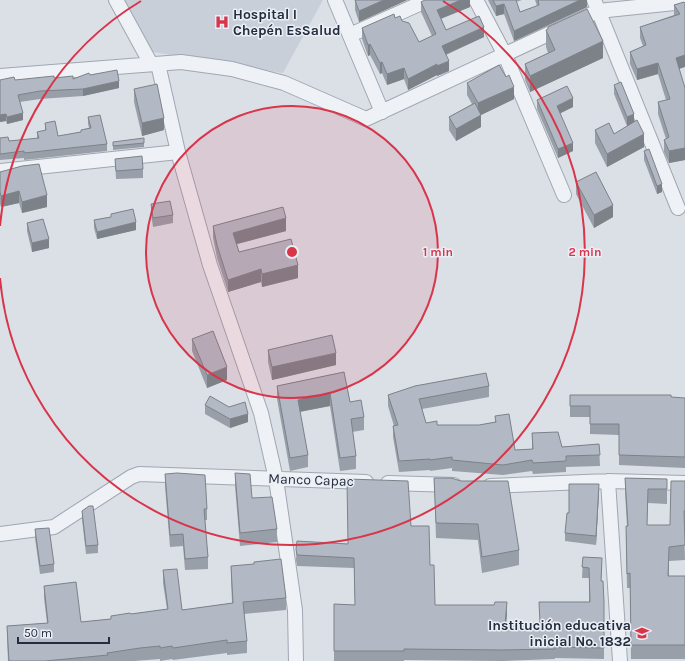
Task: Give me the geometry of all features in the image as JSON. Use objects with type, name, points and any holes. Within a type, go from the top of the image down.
[{"type":"street","points":[[116,0],[154,64],[210,266],[261,413],[276,478],[296,610],[296,661]]},
{"type":"street","points":[[335,0],[382,112]]},
{"type":"street","points":[[350,36],[428,0]]},
{"type":"street","points":[[476,0],[505,54],[564,195]]},
{"type":"street","points":[[0,76],[181,62],[232,69],[284,83],[366,120],[505,54],[596,6],[685,2]]},
{"type":"street","points":[[596,6],[678,208]]},
{"type":"street","points":[[0,171],[178,152]]},
{"type":"street","name":"Manco Capac","points":[[0,534],[54,527],[131,477],[139,474],[473,485],[608,481],[685,483]]},
{"type":"street","points":[[608,481],[620,661]]},
{"type":"shaded area","name":"Hospital I Chepén EsSalud","points":[[122,0],[323,0],[283,73],[153,52],[144,43]]},
{"type":"building","points":[[355,0],[384,0],[359,11]]},
{"type":"building","points":[[425,0],[461,0],[437,10],[446,30],[479,16],[484,27],[442,46],[449,61],[437,66],[437,64],[408,79],[404,68],[387,74],[382,62],[380,63],[370,44],[368,45],[362,28],[394,14],[395,18],[400,16],[402,21],[409,23],[419,42],[436,34],[421,2]]},
{"type":"building","points":[[493,0],[516,0],[520,12],[539,5],[538,0],[580,0],[514,31],[504,4],[496,6]]},
{"type":"building","points":[[684,2],[685,55],[676,58],[685,88],[685,148],[669,151],[664,140],[669,137],[658,102],[670,99],[658,63],[637,69],[630,52],[646,45],[640,27],[680,14],[674,5]]},
{"type":"building","points":[[587,9],[603,41],[530,76],[525,64],[555,50],[546,30],[548,27]]},
{"type":"building","points":[[499,65],[506,77],[509,75],[514,87],[478,103],[467,83]]},
{"type":"building","points":[[117,70],[119,81],[83,89],[40,91],[18,95],[23,113],[7,117],[6,114],[0,115],[0,80],[14,77],[15,80],[54,76],[54,78],[73,76],[73,79],[89,73],[90,75]]},
{"type":"building","points":[[621,82],[634,114],[627,117],[614,85]]},
{"type":"building","points":[[157,84],[164,118],[142,123],[134,89]]},
{"type":"building","points":[[567,86],[573,98],[557,106],[573,143],[558,149],[537,100]]},
{"type":"building","points":[[475,103],[481,115],[456,129],[449,117]]},
{"type":"building","points":[[100,115],[107,144],[24,153],[24,151],[0,154],[0,138],[8,137],[9,141],[39,138],[37,132],[46,130],[45,123],[55,121],[58,136],[81,132],[81,130],[91,128],[88,117]]},
{"type":"building","points":[[637,120],[644,134],[607,154],[595,130],[609,123],[614,134]]},
{"type":"building","points":[[144,138],[144,143],[113,146],[113,142]]},
{"type":"building","points":[[649,149],[662,184],[657,186],[644,151]]},
{"type":"building","points":[[142,156],[143,169],[116,171],[115,159]]},
{"type":"building","points":[[39,164],[47,195],[22,202],[19,191],[1,196],[0,172],[22,166]]},
{"type":"building","points":[[596,172],[613,205],[594,215],[576,182]]},
{"type":"building","points":[[170,201],[173,215],[153,218],[151,204]]},
{"type":"building","points":[[283,207],[286,218],[233,233],[239,252],[291,239],[298,265],[262,274],[261,269],[228,280],[217,245],[213,226]]},
{"type":"building","points":[[133,209],[136,222],[97,232],[94,220],[111,217],[111,214]]},
{"type":"building","points":[[43,219],[49,239],[32,243],[27,223]]},
{"type":"building","points":[[213,331],[227,367],[207,375],[192,339]]},
{"type":"building","points":[[332,335],[336,353],[272,367],[268,350]]},
{"type":"building","points":[[344,372],[350,402],[361,400],[364,417],[351,419],[356,456],[340,458],[330,393],[298,400],[308,455],[290,458],[277,386]]},
{"type":"building","points":[[486,373],[489,386],[419,399],[426,423],[437,421],[437,425],[479,425],[496,422],[495,416],[509,414],[515,450],[533,449],[532,433],[558,432],[562,447],[599,444],[600,455],[566,456],[566,461],[533,463],[532,460],[503,465],[452,460],[452,457],[430,460],[399,461],[393,426],[398,425],[388,395],[415,386]]},
{"type":"building","points":[[570,395],[671,395],[671,397],[685,398],[685,457],[619,455],[619,424],[590,424],[590,406],[570,406]]},
{"type":"building","points":[[210,396],[229,407],[245,402],[248,414],[230,419],[205,405]]},
{"type":"building","points":[[177,473],[205,475],[207,509],[204,509],[208,557],[185,559],[183,534],[170,535],[165,474]]},
{"type":"building","points":[[235,473],[250,474],[252,498],[272,497],[277,529],[240,533]]},
{"type":"building","points":[[434,478],[451,478],[461,481],[508,481],[519,550],[482,557],[478,524],[436,523]]},
{"type":"building","points":[[625,478],[667,479],[667,489],[648,489],[647,525],[670,525],[671,481],[685,481],[685,545],[669,547],[668,576],[685,576],[685,645],[631,645],[630,573],[627,574],[626,526],[628,526]]},
{"type":"building","points":[[347,479],[408,481],[411,526],[429,526],[430,565],[434,565],[435,605],[494,605],[495,602],[507,602],[505,624],[540,623],[539,602],[590,602],[589,568],[582,567],[583,557],[602,558],[601,581],[603,581],[604,602],[604,648],[555,647],[555,649],[503,650],[404,649],[404,651],[334,651],[334,604],[355,605],[354,558],[297,555],[296,549],[297,541],[348,544]]},
{"type":"building","points":[[569,484],[599,484],[596,536],[565,533],[567,513],[569,513]]},
{"type":"building","points":[[89,506],[93,506],[98,545],[86,546],[82,511]]},
{"type":"building","points":[[49,528],[54,564],[40,566],[35,529]]},
{"type":"building","points":[[281,559],[286,598],[243,602],[247,641],[227,643],[227,640],[173,648],[172,646],[160,648],[160,646],[107,653],[108,655],[45,661],[9,661],[7,626],[48,623],[44,586],[76,582],[81,622],[111,619],[111,616],[168,609],[163,570],[177,569],[182,610],[233,603],[231,566],[254,564],[254,562]]},
{"type":"place","name":"Hospital I Chepén EsSalud","points":[[222,22]]},
{"type":"place","name":"Institución educativa inicial No. 1832","points":[[642,633]]}]
